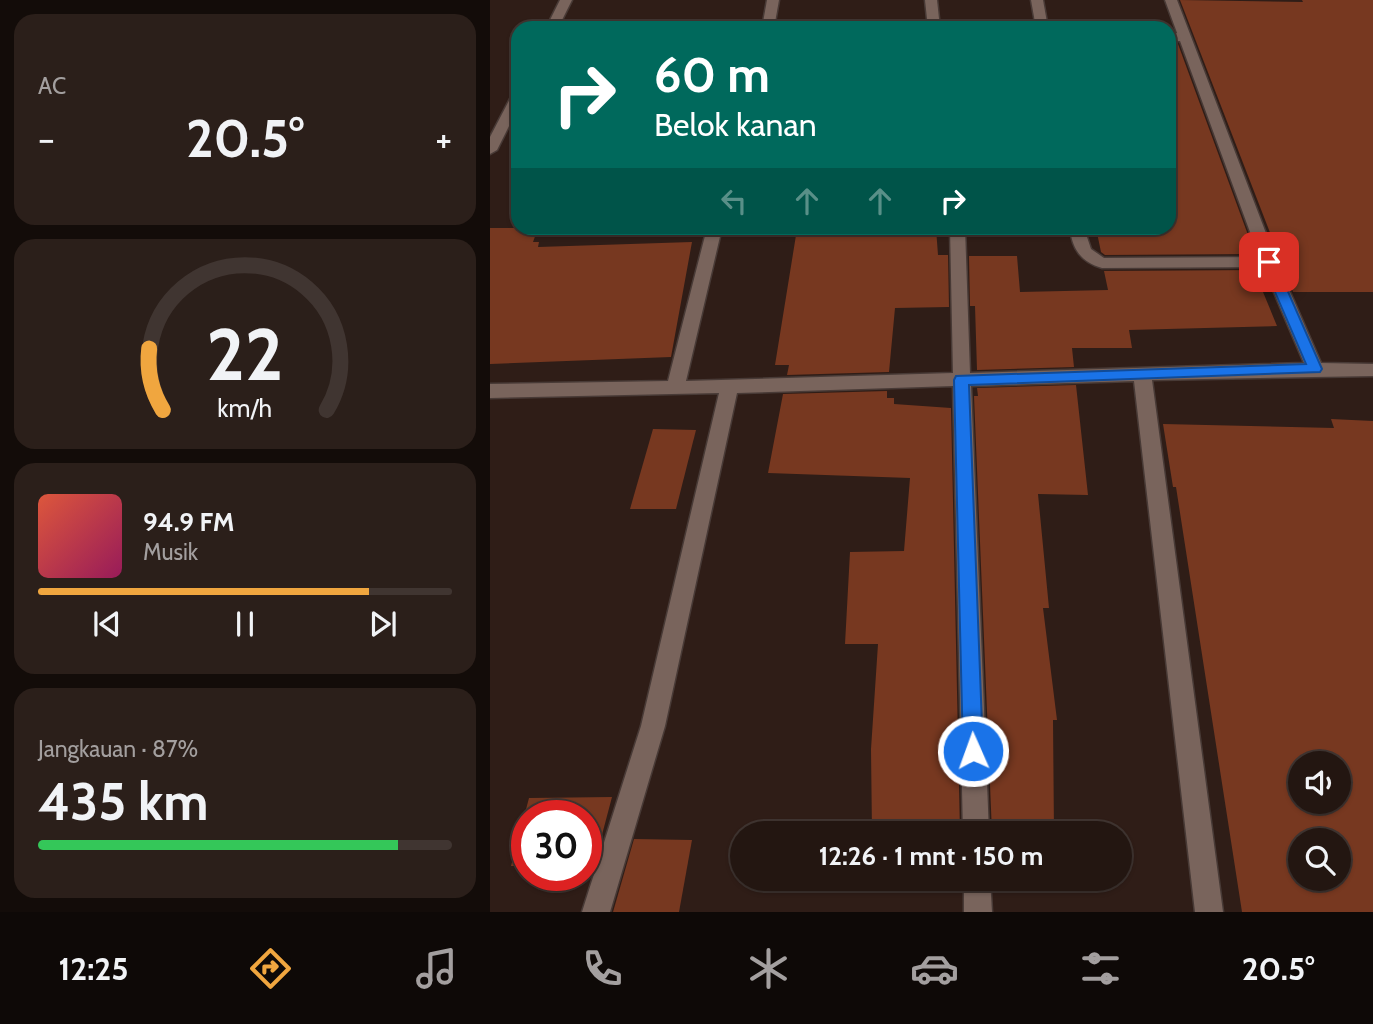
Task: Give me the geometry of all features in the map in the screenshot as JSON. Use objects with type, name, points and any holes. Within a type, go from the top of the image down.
[{"type":"street","points":[[556,21],[566,0]]},
{"type":"street","points":[[769,21],[773,0]]},
{"type":"street","points":[[931,0],[933,21]]},
{"type":"street","points":[[1037,0],[1041,21]]},
{"type":"street","points":[[1171,0],[1174,21]]},
{"type":"street","points":[[1177,37],[1315,369]]},
{"type":"street","points":[[490,150],[511,109]]},
{"type":"street","points":[[675,388],[712,235]]},
{"type":"street","points":[[957,235],[976,821]]},
{"type":"street","points":[[1078,235],[1082,252],[1089,259],[1102,263],[1269,262]]},
{"type":"street","points":[[490,391],[1315,369],[1373,370]]},
{"type":"street","points":[[1142,374],[1209,912]]},
{"type":"street","points":[[596,912],[653,726],[730,384]]},
{"type":"street","points":[[977,891],[978,912]]},
{"type":"building","points":[[1180,0],[1373,0],[1373,292],[1293,292]]},
{"type":"building","points":[[1178,44],[1255,254],[1105,255],[1101,252],[1097,235],[1176,235]]},
{"type":"building","points":[[490,228],[511,228],[511,235],[536,235],[533,242],[539,242],[538,247],[692,242],[671,357],[490,364]]},
{"type":"building","points":[[796,235],[937,235],[938,255],[948,255],[949,307],[895,308],[889,372],[787,375],[789,365],[775,365]]},
{"type":"building","points":[[969,256],[1017,256],[1020,292],[1108,290],[1104,271],[1261,270],[1271,292],[1263,292],[1277,326],[1129,330],[1132,348],[1072,348],[1074,367],[977,370],[975,306],[970,306]]},
{"type":"building","points":[[1076,385],[1088,495],[1038,494],[1049,608],[1043,608],[1057,720],[1053,720],[1054,821],[992,821],[974,396],[978,396],[977,388]]},
{"type":"building","points":[[887,391],[887,398],[894,398],[894,404],[951,408],[960,821],[872,821],[871,749],[878,644],[845,644],[850,552],[904,551],[910,478],[768,473],[783,394]]},
{"type":"building","points":[[1331,419],[1373,421],[1373,912],[1242,912],[1176,487],[1173,487],[1163,424],[1334,428]]},
{"type":"building","points":[[653,429],[696,430],[676,509],[630,509]]},
{"type":"building","points":[[612,797],[602,835],[602,800],[529,798]]},
{"type":"building","points":[[634,839],[692,840],[679,912],[613,912]]},
{"type":"route","points":[[973,751],[961,380],[1315,369],[1269,262]]}]
